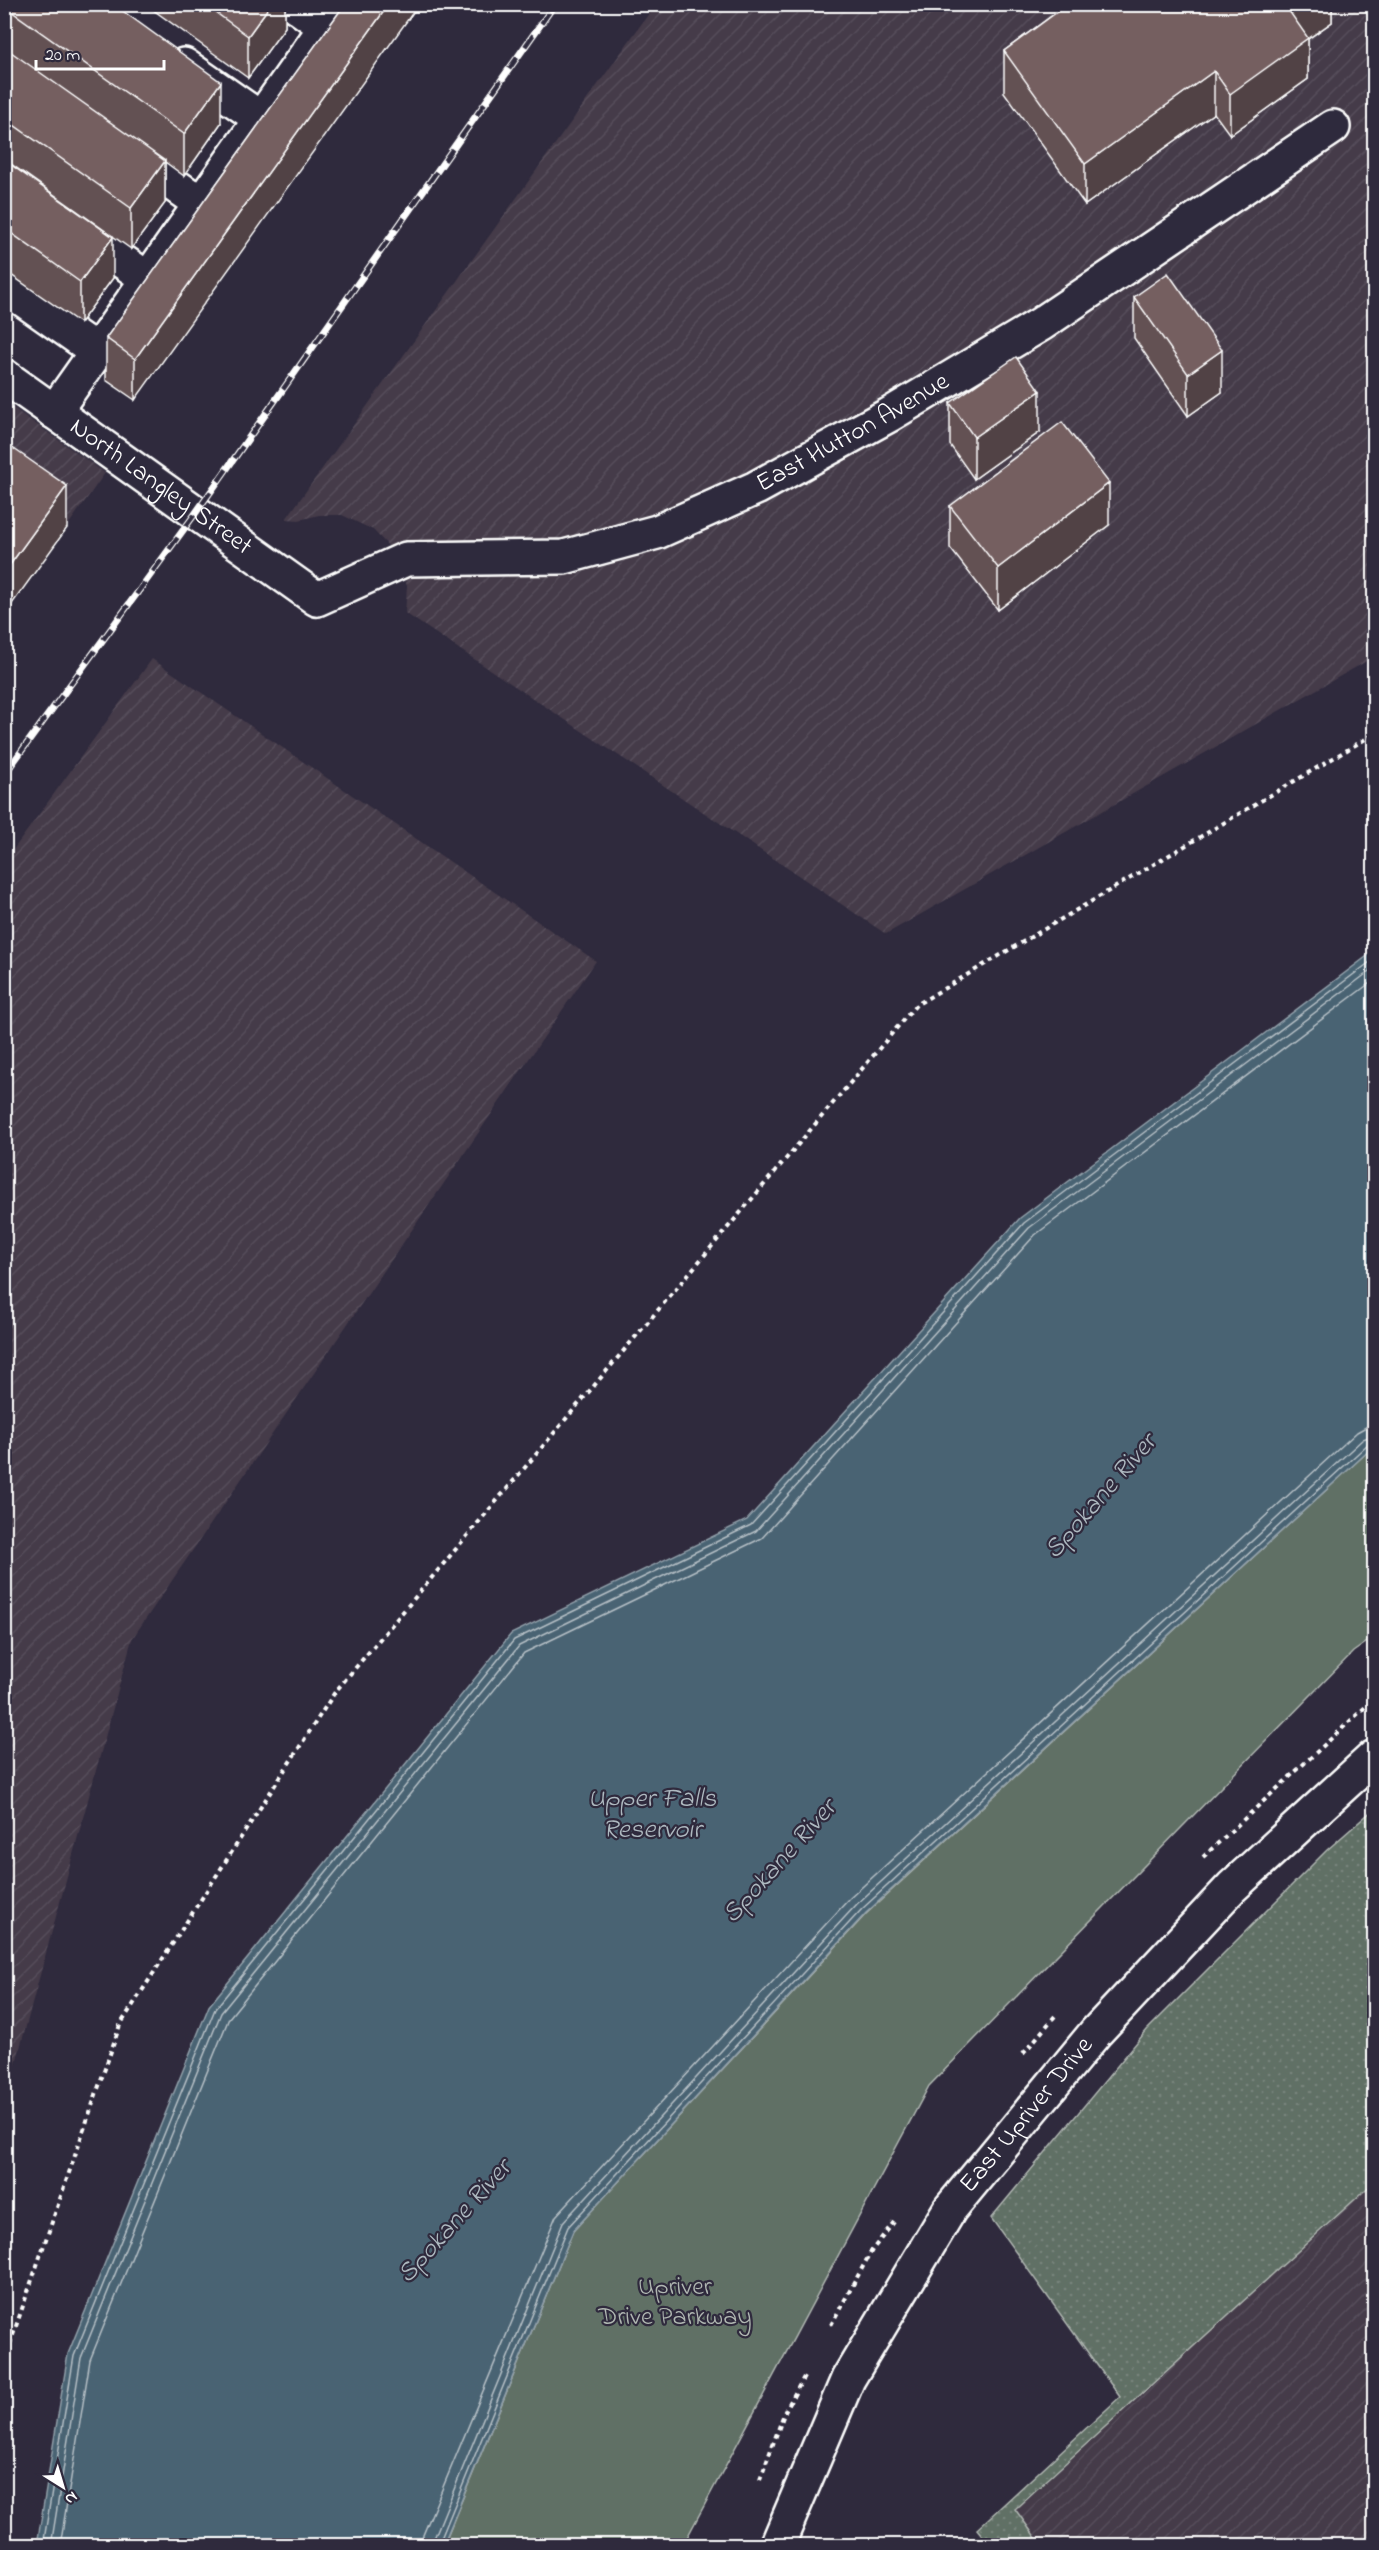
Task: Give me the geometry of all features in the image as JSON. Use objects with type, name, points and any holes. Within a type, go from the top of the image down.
[{"type":"street","points":[[54,412],[334,16],[294,4]]},
{"type":"street","points":[[156,45],[261,119]]},
{"type":"street","name":"East Hutton Avenue","points":[[317,599],[406,560],[564,557],[657,532],[756,488],[889,415],[1041,324],[1333,127]]},
{"type":"street","points":[[107,138],[201,204]]},
{"type":"street","points":[[4,178],[148,279]]},
{"type":"street","points":[[4,286],[98,352]]},
{"type":"street","name":"North Langley Street","points":[[4,376],[317,599]]},
{"type":"street","name":"East Upriver Drive","points":[[783,2544],[848,2379],[950,2209],[1096,2032],[1232,1887],[1374,1757]]},
{"type":"path","points":[[4,2361],[120,2025],[342,1683],[916,1005],[1374,734]]},
{"type":"shaded area","points":[[655,5],[1374,5],[1374,657],[886,934],[405,613],[407,586],[397,555],[373,530],[342,515],[319,515],[299,520],[286,519]]},
{"type":"shaded area","points":[[5,402],[105,473],[5,614]]},
{"type":"shaded area","points":[[152,659],[596,961],[132,1639],[5,2103],[5,861]]},
{"type":"shaded area","points":[[1374,2182],[1374,2545],[1041,2545],[1015,2510]]},
{"type":"green space","name":"Upriver Drive Parkway","points":[[1374,1446],[1374,1637],[1353,1652],[929,2086],[683,2545],[443,2546],[573,2231],[866,1914]]},
{"type":"green space","points":[[1374,1809],[1374,2182],[1015,2509],[1041,2545],[990,2545],[977,2529],[1120,2397],[991,2218],[1147,2030],[1327,1850]]},
{"type":"water","name":"Upper Falls Reservoir","points":[[1374,951],[1374,1446],[866,1913],[573,2231],[443,2545],[37,2545],[68,2354],[209,2006],[511,1634],[747,1520],[1020,1218]]},
{"type":"building","points":[[4,4],[113,4],[221,82],[184,134]]},
{"type":"building","points":[[204,4],[271,4],[248,36]]},
{"type":"building","points":[[345,4],[389,4],[135,359],[106,338]]},
{"type":"building","points":[[1068,4],[1298,4],[1289,11],[1308,38],[1230,94],[1214,71],[1085,164],[1004,51]]},
{"type":"building","points":[[4,47],[165,161],[131,208],[4,118]]},
{"type":"building","points":[[4,160],[113,237],[80,282],[4,228]]},
{"type":"building","points":[[1168,273],[1222,350],[1188,374],[1134,297]]},
{"type":"building","points":[[1016,357],[1040,391],[974,437],[950,403]]},
{"type":"building","points":[[1062,422],[1109,483],[998,568],[950,506]]},
{"type":"building","points":[[4,442],[67,486],[4,573]]},
{"type":"railway","points":[[4,775],[195,514],[555,4]]},
{"type":"water label","name":"Spokane River","points":[[1101,1497]]},
{"type":"water label","name":"Spokane River","points":[[780,1862]]},
{"type":"water label","name":"Spokane River","points":[[455,2222]]}]
